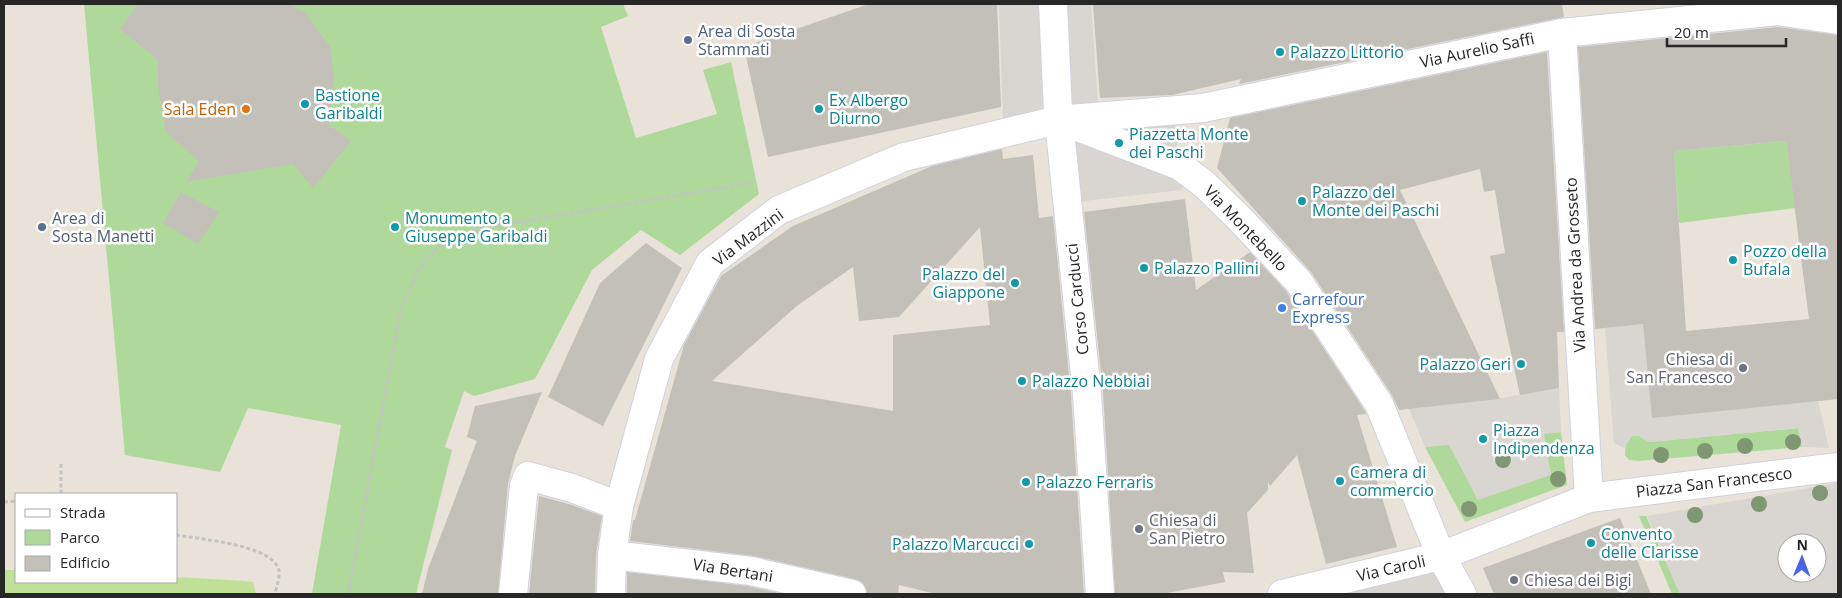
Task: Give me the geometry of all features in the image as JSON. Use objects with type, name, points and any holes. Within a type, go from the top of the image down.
[{"type":"street","name":"Corso Carducci","points":[[1053,4],[1058,120],[1087,394],[1100,594]]},
{"type":"street","name":"Via Aurelio Saffi","points":[[1058,120],[1203,108],[1562,33],[1778,11],[1838,20]]},
{"type":"street","name":"Via Andrea da Grosseto","points":[[1562,33],[1590,498]]},
{"type":"street","name":"Via Montebello","points":[[1058,120],[1180,166],[1204,184],[1240,218],[1298,281],[1379,404],[1441,556]]},
{"type":"street","name":"Via Mazzini","points":[[610,594],[612,555],[618,506],[660,359],[710,262],[779,210],[904,157],[1058,120]]},
{"type":"street","name":"Piazza San Francesco","points":[[1590,498],[1838,467]]},
{"type":"street","points":[[513,594],[524,486],[528,476],[572,488],[618,506]]},
{"type":"street","points":[[1462,594],[1441,556],[1590,498]]},
{"type":"street","name":"Via Bertani","points":[[612,555],[751,571],[852,594]]},
{"type":"street","name":"Via Caroli","points":[[1282,594],[1441,556]]},
{"type":"path","points":[[348,594],[401,308],[420,268],[445,241],[476,229],[758,182]]},
{"type":"path","points":[[61,463],[61,493]]},
{"type":"path","points":[[178,535],[259,551],[272,558],[278,571],[275,594]]},
{"type":"green space","points":[[84,4],[623,4],[628,16],[601,27],[636,138],[717,114],[703,70],[731,62],[759,194],[680,255],[641,230],[592,270],[535,379],[474,396],[464,391],[445,447],[452,450],[416,594],[312,594],[341,425],[248,408],[220,472],[125,455]]},
{"type":"green space","points":[[1786,141],[1795,208],[1679,223],[1674,151]]},
{"type":"green space","points":[[1799,428],[1802,447],[1638,461],[1629,460],[1625,455],[1626,441],[1632,436],[1639,436],[1649,442]]},
{"type":"green space","points":[[1561,432],[1567,485],[1465,522],[1425,447],[1449,444],[1478,500],[1544,433]]},
{"type":"green space","points":[[1639,516],[1646,516],[1680,594],[1672,594]]},
{"type":"green space","points":[[4,570],[15,570],[15,583],[178,583],[178,577],[253,582],[256,594],[4,594]]},
{"type":"shaded area","points":[[999,4],[1091,4],[1098,104],[1003,121]]},
{"type":"shaded area","name":"Piazzetta Monte dei Paschi","points":[[1174,112],[1182,190],[1067,203],[1058,120]]},
{"type":"shaded area","points":[[1643,324],[1652,417],[1818,401],[1829,448],[1802,447],[1798,428],[1649,442],[1639,436],[1632,436],[1624,448],[1614,443],[1605,328]]},
{"type":"shaded area","name":"Piazza Indipendenza","points":[[1559,388],[1561,432],[1544,434],[1551,475],[1478,500],[1449,445],[1425,447],[1409,409],[1490,400]],"holes":[[[1502,449],[1508,451],[1512,456],[1510,465],[1504,468],[1498,467],[1493,460],[1496,451]]]},
{"type":"shaded area","points":[[1838,483],[1838,594],[1680,594],[1647,516]]},
{"type":"shaded area","points":[[1441,556],[1462,594],[1327,594]]},
{"type":"building","name":"Sala Eden","points":[[138,4],[290,4],[306,13],[330,47],[334,79],[329,125],[351,141],[313,188],[293,164],[186,182],[199,161],[166,132],[159,94],[157,59],[120,29]]},
{"type":"building","points":[[869,4],[997,4],[1001,107],[768,157],[744,47]]},
{"type":"building","name":"Palazzo Littorio","points":[[1093,4],[1562,4],[1564,17],[1239,84],[1241,79],[1172,95],[1100,98]]},
{"type":"building","points":[[1778,27],[1838,35],[1838,399],[1652,418],[1643,324],[1595,329],[1578,47]],"holes":[[[1786,141],[1809,319],[1686,331],[1674,151]]]},
{"type":"building","points":[[1547,52],[1564,332],[1557,332],[1559,388],[1520,395],[1490,256],[1505,253],[1495,190],[1484,192],[1480,169],[1400,190],[1500,399],[1399,410],[1392,395],[1311,272],[1217,168],[1230,118]]},
{"type":"building","points":[[1002,149],[1003,159],[1033,155],[1039,218],[1053,216],[1071,395],[1084,594],[936,594],[899,585],[898,594],[867,594],[863,583],[855,579],[754,556],[630,541],[633,520],[635,520],[684,345],[721,276],[793,226],[932,166]],"holes":[[[980,227],[990,325],[893,335],[893,411],[712,381],[798,305],[853,267],[859,321],[899,317]]]},
{"type":"building","points":[[181,192],[219,212],[198,244],[163,223]]},
{"type":"building","points":[[1185,199],[1196,290],[1250,252],[1286,291],[1365,411],[1366,414],[1357,415],[1397,547],[1326,564],[1297,455],[1270,486],[1268,482],[1268,490],[1247,513],[1254,573],[1223,572],[1225,582],[1162,594],[1115,594],[1103,392],[1084,212]]},
{"type":"building","points":[[646,243],[682,268],[603,426],[548,397],[600,283]]},
{"type":"building","points":[[542,392],[515,456],[508,484],[498,594],[422,594],[428,569],[477,441],[467,437],[475,406]]},
{"type":"building","points":[[539,496],[602,516],[596,555],[595,594],[529,594]]},
{"type":"building","name":"Convento delle Clarisse","points":[[1620,518],[1651,594],[1494,594],[1483,568]]},
{"type":"building","points":[[627,572],[748,586],[783,594],[627,594]]},
{"type":"place","name":"Area di Sosta Stammati","points":[[688,40]]},
{"type":"place","name":"Palazzo Littorio","points":[[1280,52]]},
{"type":"place","name":"Bastione Garibaldi","points":[[305,104]]},
{"type":"place","name":"Sala Eden","points":[[246,109]]},
{"type":"place","name":"Ex Albergo Diurno","points":[[819,109]]},
{"type":"place","name":"Piazzetta Monte dei Paschi","points":[[1119,143]]},
{"type":"place","name":"Palazzo del Monte dei Paschi","points":[[1302,201]]},
{"type":"place","name":"Area di Sosta Manetti","points":[[42,227]]},
{"type":"place","name":"Monumento a Giuseppe Garibaldi","points":[[395,227]]},
{"type":"place","name":"Pozzo della Bufala","points":[[1733,260]]},
{"type":"place","name":"Palazzo Pallini","points":[[1144,268]]},
{"type":"place","name":"Palazzo del Giappone","points":[[1015,283]]},
{"type":"place","name":"Carrefour Express","points":[[1282,308]]},
{"type":"place","name":"Palazzo Geri","points":[[1521,364]]},
{"type":"place","name":"Chiesa di San Francesco","points":[[1743,368]]},
{"type":"place","name":"Palazzo Nebbiai","points":[[1022,381]]},
{"type":"place","name":"Piazza Indipendenza","points":[[1483,439]]},
{"type":"place","name":"Camera di commercio","points":[[1340,481]]},
{"type":"place","name":"Palazzo Ferraris","points":[[1026,482]]},
{"type":"place","name":"Chiesa di San Pietro","points":[[1139,529]]},
{"type":"place","name":"Convento delle Clarisse","points":[[1591,543]]},
{"type":"place","name":"Palazzo Marcucci","points":[[1029,544]]},
{"type":"place","name":"Chiesa dei Bigi","points":[[1514,580]]}]
